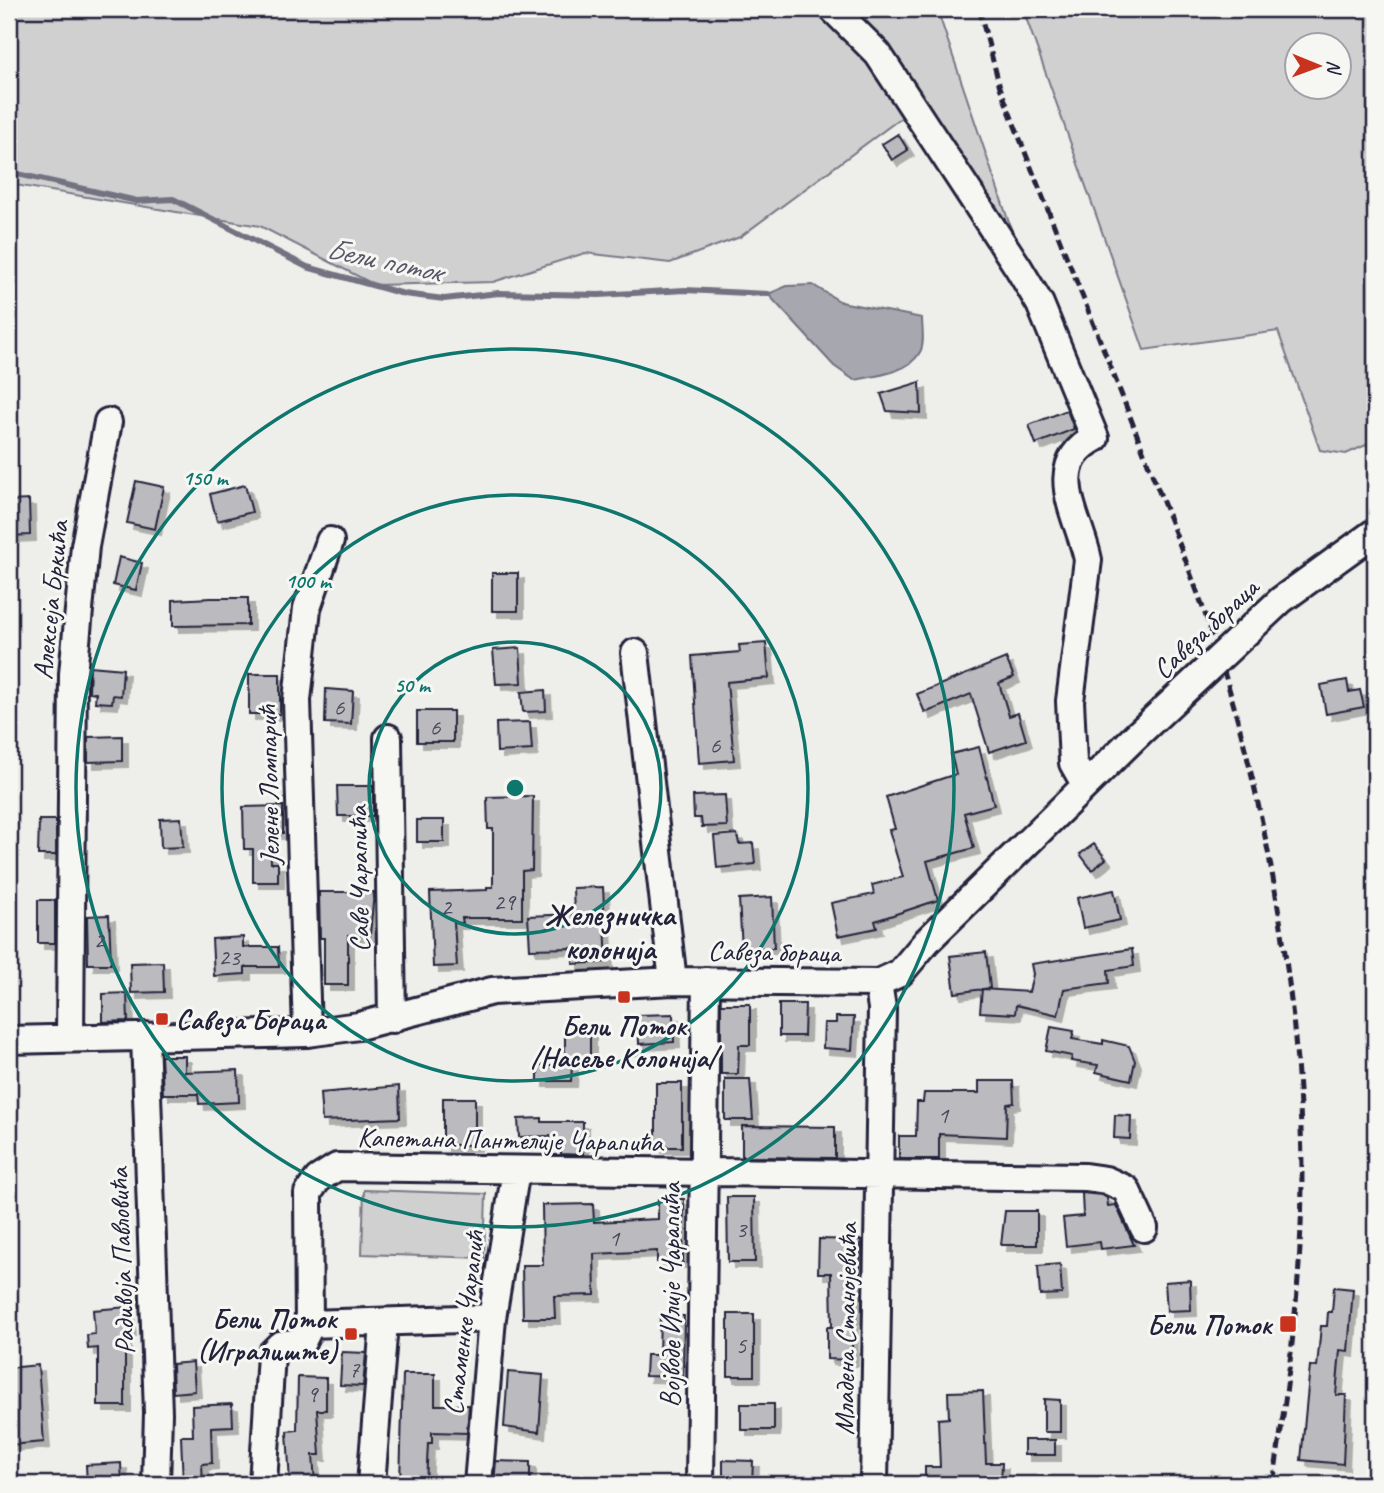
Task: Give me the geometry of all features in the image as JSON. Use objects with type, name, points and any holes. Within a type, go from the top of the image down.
[{"type":"street","points":[[833,9],[878,54],[1018,267],[1040,304],[1095,438],[1077,449],[1069,463],[1068,473],[1070,503],[1084,537],[1088,560],[1070,701],[1073,763],[1085,785]]},
{"type":"street","name":"Алексеја Бркића","points":[[70,1038],[73,674],[85,546],[108,422]]},
{"type":"street","name":"Савеза бораца","points":[[9,1040],[307,1033],[392,1019],[429,1006],[492,991],[673,981],[878,983],[900,973],[927,941],[1085,785],[1281,600],[1372,540]]},
{"type":"street","name":"Јелене Ломпарић","points":[[307,1033],[297,701],[305,621],[330,541]]},
{"type":"street","points":[[635,653],[673,981]]},
{"type":"street","name":"Саве Чарапића","points":[[388,737],[392,1019]]},
{"type":"street","name":"Војводе Илије Чарапића","points":[[700,1484],[706,981]]},
{"type":"street","name":"Младена Станојевића","points":[[874,1484],[882,1008],[878,983]]},
{"type":"street","name":"Радивоја Павловића","points":[[145,1036],[158,1413],[156,1484]]},
{"type":"street","name":"Капетана Пантелије Чарапића","points":[[309,1324],[306,1202],[312,1186],[324,1174],[337,1167],[880,1175]]},
{"type":"street","name":"Стаменке Чарапић","points":[[478,1484],[492,1318],[516,1170]]},
{"type":"street","points":[[880,1175],[1106,1180],[1126,1189],[1144,1228]]},
{"type":"street","points":[[263,1484],[271,1354],[280,1345],[302,1342],[308,1336],[309,1324],[384,1324],[492,1318]]},
{"type":"street","points":[[371,1484],[384,1324]]},
{"type":"shaded area","points":[[9,9],[937,9],[1031,288],[913,109],[740,237],[670,263],[585,253],[493,282],[375,285],[260,226],[9,184]]},
{"type":"shaded area","points":[[1023,9],[1375,9],[1375,217],[1369,244],[1375,258],[1375,441],[1346,454],[1320,450],[1278,331],[1144,350]]},
{"type":"shaded area","points":[[813,285],[841,302],[922,318],[922,349],[915,359],[900,369],[854,380],[834,366],[768,294],[787,286]]},
{"type":"shaded area","points":[[364,1190],[486,1194],[484,1258],[362,1254]]},
{"type":"building","points":[[898,134],[908,150],[892,160],[882,144]]},
{"type":"building","points":[[920,382],[921,413],[887,411],[881,394]]},
{"type":"building","points":[[1067,410],[1074,429],[1036,444],[1029,425]]},
{"type":"building","points":[[136,481],[164,487],[155,529],[127,523]]},
{"type":"building","points":[[245,485],[252,512],[217,521],[210,494]]},
{"type":"building","points":[[29,500],[30,535],[9,536],[9,501]]},
{"type":"building","points":[[119,557],[142,563],[136,590],[113,585]]},
{"type":"building","points":[[492,573],[518,573],[518,611],[492,611]]},
{"type":"building","points":[[248,598],[248,625],[173,626],[173,600]]},
{"type":"building","points":[[766,643],[769,678],[727,682],[734,760],[699,763],[692,656],[740,652],[739,645]]},
{"type":"building","points":[[520,648],[522,683],[496,684],[493,650]]},
{"type":"building","points":[[1006,658],[1014,677],[999,683],[1009,716],[1018,713],[1026,740],[989,752],[971,694],[925,713],[917,694]]},
{"type":"building","points":[[90,666],[123,669],[121,696],[113,695],[112,703],[95,702],[96,693],[89,692]]},
{"type":"building","points":[[249,674],[280,674],[280,714],[249,714]]},
{"type":"building","points":[[1347,680],[1349,692],[1360,690],[1364,707],[1326,714],[1321,685]]},
{"type":"building","points":[[326,689],[353,691],[351,724],[325,723]]},
{"type":"building","points":[[545,690],[546,711],[523,712],[521,692]]},
{"type":"building","points":[[417,711],[453,711],[453,742],[417,742]]},
{"type":"building","points":[[530,722],[532,750],[497,752],[496,723]]},
{"type":"building","points":[[122,736],[122,761],[88,762],[88,737]]},
{"type":"building","points":[[979,747],[994,805],[964,813],[974,848],[927,861],[938,900],[875,921],[877,928],[838,936],[831,903],[874,894],[872,885],[903,877],[889,830],[895,829],[886,797],[956,774],[951,754]]},
{"type":"building","points":[[337,786],[373,786],[373,816],[338,816]]},
{"type":"building","points":[[725,795],[727,826],[702,827],[701,818],[694,818],[693,796]]},
{"type":"building","points":[[533,796],[532,870],[522,871],[522,918],[462,918],[463,923],[454,923],[457,966],[433,967],[430,892],[487,890],[487,887],[493,887],[493,829],[488,829],[487,797]]},
{"type":"building","points":[[283,806],[283,833],[270,833],[271,863],[278,863],[278,882],[253,882],[253,849],[244,849],[243,807]]},
{"type":"building","points":[[181,818],[183,847],[161,848],[160,819]]},
{"type":"building","points":[[39,820],[56,820],[56,855],[38,855]]},
{"type":"building","points":[[417,820],[444,820],[444,842],[417,842]]},
{"type":"building","points":[[737,834],[739,844],[753,843],[755,864],[717,868],[714,836]]},
{"type":"building","points":[[1094,844],[1106,859],[1092,870],[1080,854]]},
{"type":"building","points":[[603,887],[607,962],[573,964],[573,948],[530,949],[528,916],[574,914],[573,888]]},
{"type":"building","points":[[1114,890],[1120,920],[1083,928],[1077,898]]},
{"type":"building","points":[[319,892],[374,892],[370,935],[348,935],[348,985],[324,985],[324,938],[320,938]]},
{"type":"building","points":[[772,897],[774,948],[742,949],[739,899]]},
{"type":"building","points":[[38,900],[55,900],[55,943],[38,943]]},
{"type":"building","points":[[109,915],[111,964],[88,964],[87,916]]},
{"type":"building","points":[[243,937],[243,947],[278,947],[279,967],[245,967],[245,974],[214,976],[212,939]]},
{"type":"building","points":[[1132,949],[1134,966],[1108,970],[1109,983],[1064,989],[1058,1015],[1016,1005],[1015,1014],[980,1012],[982,989],[1029,992],[1033,974],[1031,964]]},
{"type":"building","points":[[986,952],[990,988],[955,993],[950,956]]},
{"type":"building","points":[[163,962],[164,992],[131,993],[130,963]]},
{"type":"building","points":[[127,993],[128,1021],[103,1022],[103,994]]},
{"type":"building","points":[[721,1004],[750,1004],[750,1045],[739,1045],[738,1074],[721,1074]]},
{"type":"building","points":[[779,1004],[805,1004],[804,1036],[779,1036]]},
{"type":"building","points":[[673,1014],[674,1042],[639,1044],[638,1015]]},
{"type":"building","points":[[836,1017],[854,1017],[852,1050],[823,1048],[824,1023],[836,1023]]},
{"type":"building","points":[[565,1026],[590,1026],[590,1062],[565,1062]]},
{"type":"building","points":[[1051,1027],[1074,1031],[1072,1039],[1103,1044],[1103,1040],[1129,1046],[1135,1061],[1131,1080],[1096,1072],[1098,1065],[1071,1061],[1072,1056],[1046,1051]]},
{"type":"building","points":[[161,1056],[185,1056],[185,1072],[238,1070],[239,1102],[199,1104],[198,1094],[163,1094]]},
{"type":"building","points":[[538,1065],[572,1065],[571,1081],[538,1081]]},
{"type":"building","points":[[725,1079],[750,1079],[753,1120],[725,1120]]},
{"type":"building","points":[[979,1081],[1013,1081],[1014,1103],[1007,1104],[1006,1137],[939,1134],[939,1159],[899,1159],[899,1136],[916,1136],[917,1102],[923,1102],[924,1093],[979,1093]]},
{"type":"building","points":[[656,1083],[682,1083],[682,1147],[656,1147]]},
{"type":"building","points":[[399,1086],[400,1118],[322,1121],[320,1093]]},
{"type":"building","points":[[443,1098],[475,1098],[475,1145],[443,1145]]},
{"type":"building","points":[[1115,1115],[1131,1116],[1130,1139],[1114,1138]]},
{"type":"building","points":[[542,1118],[542,1122],[583,1122],[583,1155],[561,1154],[561,1146],[550,1146],[550,1136],[519,1137],[518,1119]]},
{"type":"building","points":[[742,1126],[835,1127],[835,1158],[742,1157]]},
{"type":"building","points":[[1082,1193],[1102,1195],[1107,1198],[1108,1206],[1116,1205],[1134,1245],[1101,1249],[1100,1242],[1066,1246],[1063,1218],[1083,1216]]},
{"type":"building","points":[[727,1197],[754,1197],[755,1262],[728,1262]]},
{"type":"building","points":[[658,1199],[684,1199],[683,1262],[657,1262],[657,1251],[594,1254],[595,1295],[554,1296],[555,1318],[523,1318],[522,1265],[543,1265],[542,1205],[593,1204],[594,1222],[658,1219]]},
{"type":"building","points":[[1005,1211],[1037,1211],[1037,1245],[1001,1245]]},
{"type":"building","points":[[819,1239],[861,1240],[860,1274],[855,1274],[856,1318],[852,1318],[852,1360],[827,1359],[827,1327],[832,1327],[831,1273],[818,1273]]},
{"type":"building","points":[[1060,1264],[1062,1294],[1040,1295],[1038,1266]]},
{"type":"building","points":[[1190,1280],[1191,1310],[1167,1311],[1165,1282]]},
{"type":"building","points":[[1334,1287],[1353,1289],[1348,1351],[1340,1350],[1336,1395],[1346,1395],[1343,1464],[1301,1460],[1310,1366],[1317,1367],[1321,1326],[1327,1326],[1328,1312],[1332,1312]]},
{"type":"building","points":[[128,1307],[130,1331],[125,1332],[125,1406],[98,1406],[98,1348],[88,1349],[87,1335],[95,1334],[93,1310]]},
{"type":"building","points":[[728,1314],[754,1314],[754,1376],[728,1376]]},
{"type":"building","points":[[660,1316],[684,1316],[683,1377],[645,1376],[646,1355],[659,1355]]},
{"type":"building","points":[[342,1352],[366,1353],[363,1386],[340,1385]]},
{"type":"building","points":[[193,1362],[195,1391],[173,1393],[172,1364]]},
{"type":"building","points":[[38,1365],[44,1442],[9,1445],[9,1368]]},
{"type":"building","points":[[508,1372],[543,1375],[539,1432],[504,1427]]},
{"type":"building","points":[[403,1374],[435,1374],[435,1405],[469,1405],[467,1433],[432,1432],[432,1443],[428,1443],[426,1484],[400,1484]]},
{"type":"building","points":[[298,1377],[326,1378],[326,1410],[317,1410],[320,1455],[313,1455],[315,1484],[290,1484],[287,1431],[297,1430]]},
{"type":"building","points":[[983,1391],[986,1463],[1002,1463],[1001,1484],[925,1484],[925,1467],[940,1467],[938,1419],[949,1418],[948,1392]]},
{"type":"building","points":[[1044,1399],[1060,1400],[1060,1432],[1044,1432]]},
{"type":"building","points":[[232,1404],[233,1426],[211,1427],[212,1463],[202,1464],[203,1484],[183,1484],[181,1436],[193,1436],[192,1406]]},
{"type":"building","points":[[741,1404],[774,1404],[774,1430],[741,1430]]},
{"type":"building","points":[[1024,1440],[1055,1440],[1055,1455],[1024,1455]]},
{"type":"building","points":[[723,1460],[753,1461],[752,1484],[723,1484]]},
{"type":"building","points":[[496,1461],[530,1462],[530,1484],[494,1484]]},
{"type":"building","points":[[121,1463],[122,1484],[87,1484],[86,1465]]},
{"type":"waterway","name":"Бели поток","points":[[9,172],[137,201],[173,199],[307,267],[404,294],[444,299],[499,293],[599,295],[685,290],[768,294]]},
{"type":"railway","points":[[979,9],[1000,87],[1171,522],[1212,635],[1244,746],[1268,854],[1293,1019],[1302,1174],[1296,1307],[1273,1484]]},
{"type":"place","name":"Бели Поток /Насеље Колонија/","points":[[624,997]]},
{"type":"place","name":"Савеза Бораца","points":[[162,1019]]},
{"type":"place","name":"Бели Поток","points":[[1288,1324]]},
{"type":"place","name":"Бели Поток (Игралиште)","points":[[351,1334]]},
{"type":"district","name":"Железничка колонија","points":[[610,932]]}]
